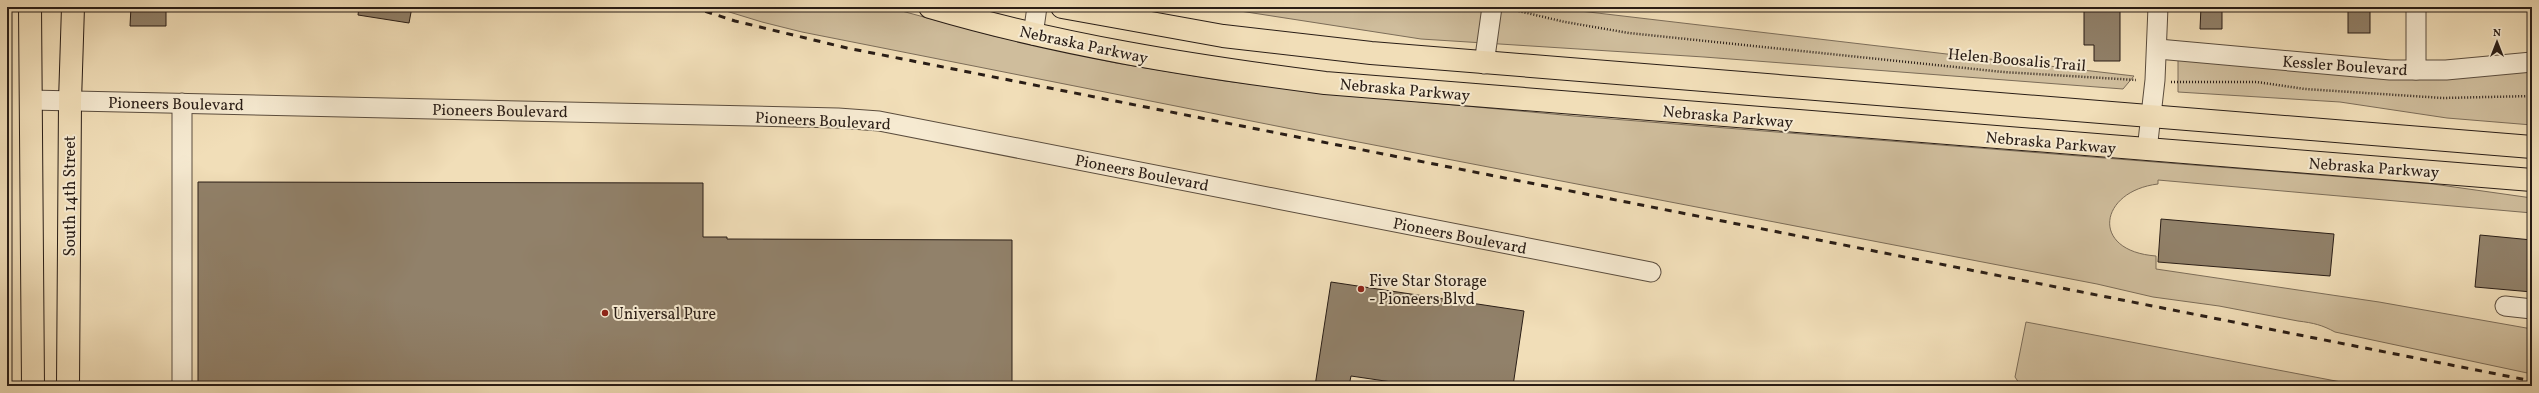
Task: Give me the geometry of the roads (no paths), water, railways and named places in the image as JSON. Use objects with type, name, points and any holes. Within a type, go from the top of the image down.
[{"type":"main road","points":[[30,7],[33,386]]},
{"type":"main road","name":"South 14th Street","points":[[68,386],[70,101],[73,7]]},
{"type":"main road","name":"Nebraska Parkway","points":[[930,7],[1033,34],[1221,70],[1325,83],[2532,180]]},
{"type":"main road","name":"Nebraska Parkway","points":[[1062,7],[1246,39],[1484,64],[2532,147]]},
{"type":"street","points":[[1033,34],[1037,7]]},
{"type":"street","points":[[1484,64],[1492,7]]},
{"type":"street","points":[[2147,150],[2158,49],[2158,7]]},
{"type":"street","points":[[2416,7],[2416,70]]},
{"type":"street","name":"Kessler Boulevard","points":[[2158,49],[2340,67],[2416,70],[2532,62]]},
{"type":"street","name":"Pioneers Boulevard","points":[[30,100],[838,118],[879,121],[1651,272]]},
{"type":"street","points":[[182,103],[182,386]]},
{"type":"street","points":[[2505,306],[2532,309]]},
{"type":"railway","points":[[692,7],[735,21],[847,48],[2532,381]]},
{"type":"place","name":"Five Star Storage - Pioneers Blvd","points":[[1361,289]]},
{"type":"place","name":"Universal Pure","points":[[605,313]]}]
